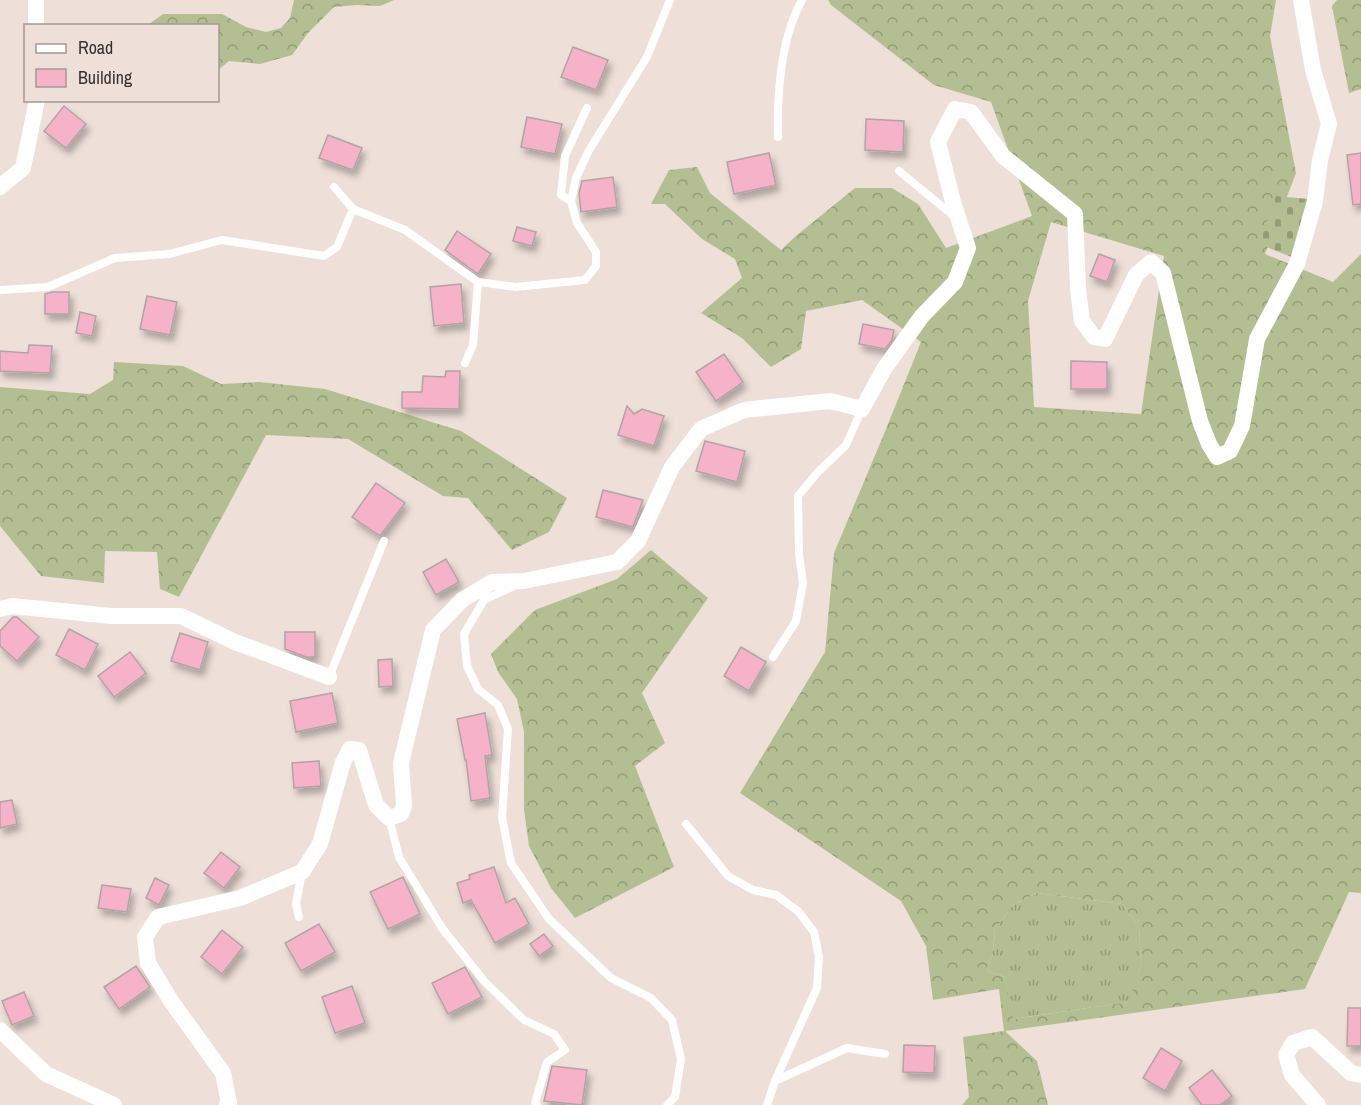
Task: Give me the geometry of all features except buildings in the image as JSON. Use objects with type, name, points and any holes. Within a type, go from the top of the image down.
[{"type":"street","points":[[36,0],[36,24]]},
{"type":"street","points":[[227,1105],[229,1103],[222,1073],[171,1001],[148,963],[145,937],[158,917],[240,898],[302,872],[320,844],[343,762],[350,749],[359,750],[376,806],[388,818],[401,814],[404,806],[401,763],[433,630],[462,600],[492,582],[524,581],[617,562],[638,541],[672,467],[700,429],[744,410],[830,400],[862,409],[884,369],[922,316],[955,282],[968,248],[938,142],[955,109],[971,112],[1003,156],[1075,214],[1078,289],[1082,321],[1094,337],[1105,339],[1136,275],[1151,262],[1163,273],[1200,421],[1217,457],[1230,451],[1242,426],[1257,339],[1297,264],[1315,201],[1320,160],[1329,123],[1313,69],[1301,0]]},
{"type":"street","points":[[0,188],[23,168],[38,102]]},
{"type":"street","points":[[0,609],[12,606],[111,616],[181,616],[235,642],[329,677]]},
{"type":"street","points":[[0,1030],[46,1074],[114,1105]]},
{"type":"street","points":[[1318,1105],[1292,1075],[1286,1056],[1293,1043],[1312,1037],[1351,1073],[1361,1075]]},
{"type":"lane","points":[[334,187],[353,209],[405,230],[478,282],[516,287],[585,280],[596,266],[596,252],[577,223],[571,201],[576,178],[647,57],[670,0]]},
{"type":"lane","points":[[777,137],[777,96],[792,18],[802,0]]},
{"type":"lane","points":[[571,201],[561,195],[565,156],[587,108]]},
{"type":"lane","points":[[898,171],[958,219]]},
{"type":"lane","points":[[0,290],[48,287],[115,258],[169,254],[222,240],[324,256],[336,247],[353,209]]},
{"type":"lane","points":[[465,363],[472,345],[478,282]]},
{"type":"lane","points":[[773,657],[796,621],[803,583],[799,554],[798,496],[817,473],[846,445],[862,409]]},
{"type":"lane","points":[[329,677],[384,542]]},
{"type":"lane","points":[[524,581],[484,600],[464,634],[467,666],[478,689],[498,705],[508,729],[502,817],[511,863],[549,920],[611,978],[651,998],[672,1020],[681,1059],[675,1097],[667,1105]]},
{"type":"lane","points":[[388,818],[399,857],[442,928],[484,981],[524,1020],[554,1034],[564,1050],[547,1062],[535,1103],[537,1105]]},
{"type":"lane","points":[[686,824],[728,876],[753,890],[776,895],[798,911],[814,932],[819,957],[817,988],[767,1105]]},
{"type":"lane","points":[[300,917],[296,904],[302,872]]},
{"type":"lane","points":[[775,1082],[847,1048],[885,1054]]},
{"type":"green space","points":[[294,0],[394,0],[380,6],[334,7],[308,33],[292,55],[260,64],[229,61],[219,69],[219,24],[149,24],[163,14],[222,14],[246,27],[266,32],[281,28],[290,18]]},
{"type":"green space","points":[[828,0],[1276,0],[1270,36],[1296,173],[1265,254],[1333,282],[1361,254],[1361,893],[1349,892],[1305,989],[1005,1031],[1037,1061],[1048,1105],[962,1105],[969,1097],[963,1037],[1004,1031],[999,989],[933,1000],[926,946],[901,901],[740,793],[825,652],[834,553],[921,342],[862,300],[806,311],[801,349],[771,367],[742,338],[701,313],[742,278],[735,259],[702,239],[665,204],[651,204],[669,170],[697,167],[710,193],[781,250],[855,188],[892,188],[918,204],[946,248],[1032,216],[991,102],[934,85],[831,5]],"holes":[[[1051,222],[1164,256],[1141,414],[1034,407],[1028,301]],[[1037,893],[1122,904],[1139,927],[1141,964],[1129,1002],[1013,1019],[1005,977],[987,971],[993,952],[995,929],[1013,905]]]},
{"type":"green space","points":[[1337,0],[1361,0],[1361,89],[1349,93],[1332,6]]},
{"type":"green space","points":[[1276,196],[1308,199],[1294,258],[1259,244]]},
{"type":"green space","points":[[114,362],[183,366],[221,384],[259,382],[325,389],[461,431],[567,498],[549,532],[512,550],[468,498],[443,496],[348,439],[266,435],[179,597],[160,589],[157,552],[105,551],[104,583],[41,576],[0,526],[0,387],[90,394],[113,380]]},
{"type":"green space","points":[[651,550],[708,598],[642,693],[665,743],[635,766],[674,867],[575,918],[551,888],[529,846],[524,810],[524,732],[517,699],[498,672],[491,654],[535,610],[617,579]]},
{"type":"green space","points":[[1037,893],[1122,904],[1139,927],[1141,964],[1130,1002],[1012,1019],[1005,977],[987,971],[993,952],[995,929],[1013,905]]}]
